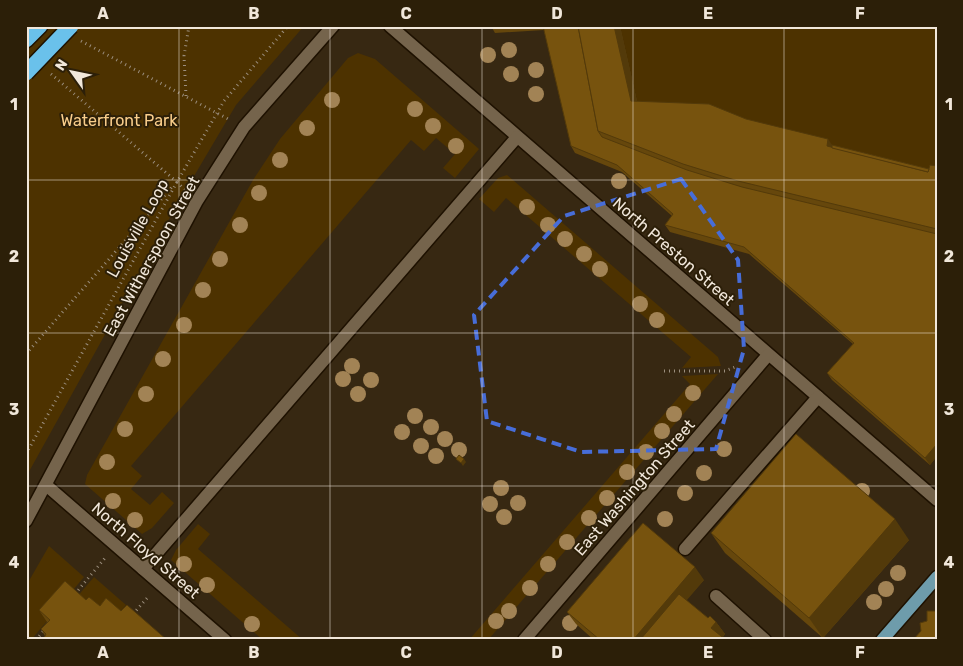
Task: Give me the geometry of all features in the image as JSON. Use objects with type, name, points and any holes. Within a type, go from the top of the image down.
[{"type":"highway","points":[[26,40],[40,26]]},
{"type":"highway","points":[[26,73],[71,26]]},
{"type":"main road","points":[[882,640],[937,577]]},
{"type":"street","name":"East Witherspoon Street","points":[[26,521],[225,155],[244,127],[333,26]]},
{"type":"street","name":"North Preston Street","points":[[390,26],[937,500]]},
{"type":"street","points":[[143,569],[518,137]]},
{"type":"street","name":"East Washington Street","points":[[524,640],[768,354]]},
{"type":"street","points":[[685,549],[818,398]]},
{"type":"street","name":"North Floyd Street","points":[[46,485],[225,640]]},
{"type":"street","points":[[716,596],[765,640]]},
{"type":"path","points":[[186,96],[184,56],[189,26]]},
{"type":"path","name":"Louisville Loop","points":[[26,454],[224,101],[288,26]]},
{"type":"path","points":[[80,40],[217,113]]},
{"type":"path","points":[[26,354],[177,182],[49,72]]},
{"type":"path","points":[[664,371],[725,371],[768,354]]},
{"type":"path","points":[[73,596],[116,546]]},
{"type":"path","points":[[132,615],[160,584]]},
{"type":"path","points":[[36,640],[48,625]]},
{"type":"highlighted area","points":[[681,179],[738,260],[744,349],[716,449],[581,452],[487,421],[474,315],[564,216]]},
{"type":"green space","name":"Waterfront Park","points":[[26,26],[304,26],[236,105],[174,210],[26,477]]},
{"type":"green space","points":[[620,26],[937,26],[937,177],[640,114]]},
{"type":"green space","points":[[358,53],[375,59],[479,149],[455,178],[443,168],[455,154],[436,138],[424,151],[411,140],[131,466],[142,476],[131,489],[150,505],[162,492],[174,503],[152,528],[142,534],[85,484],[87,475],[253,180],[280,139],[348,58]]},
{"type":"green space","points":[[507,175],[718,357],[721,366],[682,368],[691,357],[506,198],[494,212],[479,199],[498,178]]},
{"type":"green space","points":[[718,374],[488,640],[469,640],[690,384],[682,376]]},
{"type":"green space","points":[[198,524],[210,534],[198,549],[303,640],[263,640],[171,560],[176,550]]},
{"type":"green space","points":[[49,546],[84,577],[31,640],[28,640],[26,586]]},
{"type":"green space","points":[[94,577],[126,605],[111,622],[76,598]]},
{"type":"building","points":[[543,26],[578,26],[598,131],[602,137],[687,170],[742,187],[937,234],[937,444],[925,458],[827,373],[854,343],[744,247],[665,225],[673,214],[617,165],[571,146]]},
{"type":"building","points":[[578,26],[614,26],[631,101],[709,104],[746,119],[828,139],[827,146],[928,172],[930,165],[937,166],[937,229],[738,181],[683,164],[598,131]]},
{"type":"building","points":[[832,145],[929,169],[928,172],[832,148]]},
{"type":"building","points":[[796,434],[895,519],[809,618],[711,533]]},
{"type":"building","points":[[459,455],[464,459],[461,463],[456,459]]},
{"type":"building","points":[[643,523],[695,567],[633,640],[600,640],[567,612]]},
{"type":"building","points":[[65,581],[86,600],[89,597],[100,606],[106,598],[121,611],[127,605],[167,640],[43,640],[46,634],[41,629],[50,620],[39,610]]},
{"type":"building","points":[[679,594],[708,618],[710,616],[716,622],[711,628],[726,640],[640,640]]},
{"type":"building","points":[[927,611],[937,611],[937,640],[913,640],[921,631],[920,623],[927,621]]}]
